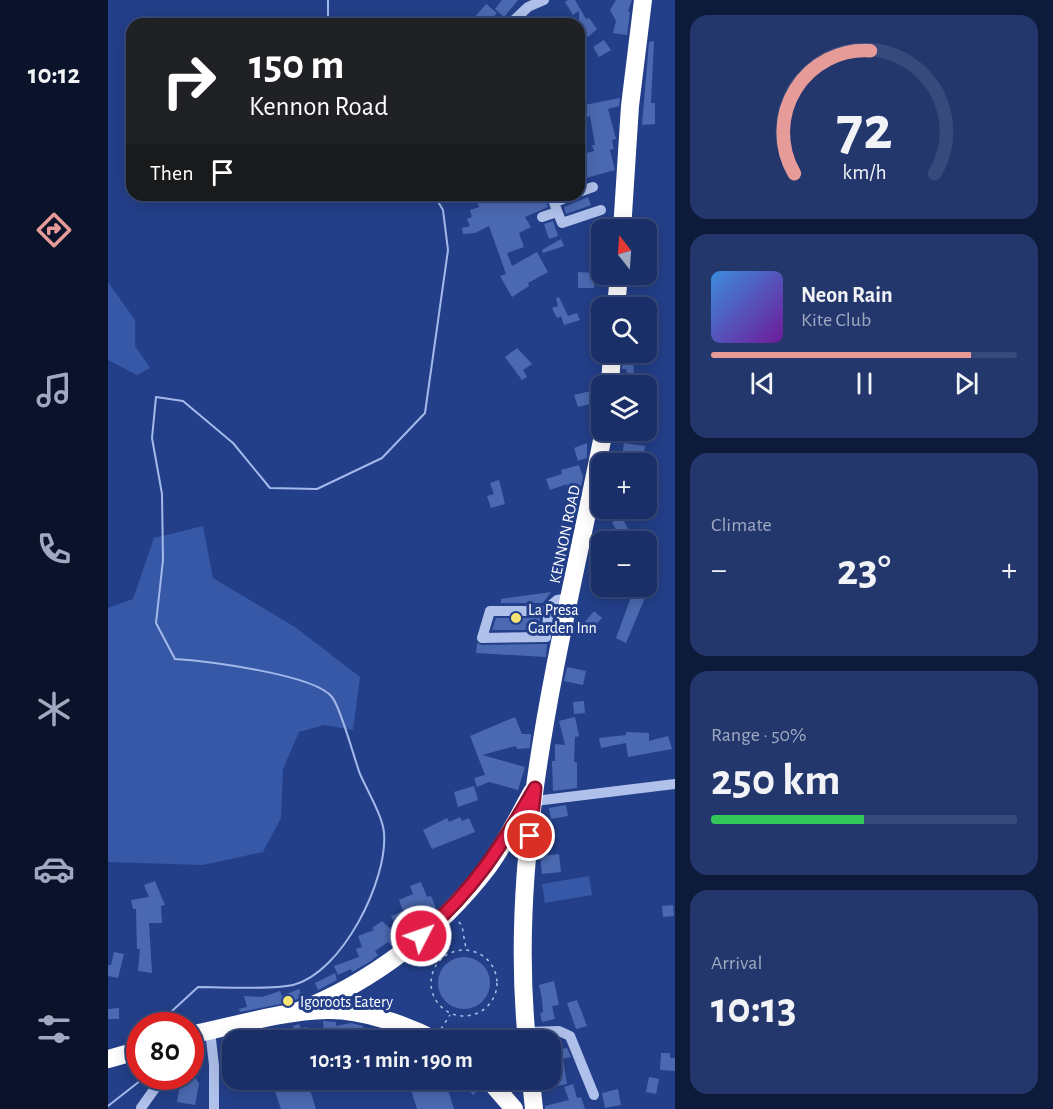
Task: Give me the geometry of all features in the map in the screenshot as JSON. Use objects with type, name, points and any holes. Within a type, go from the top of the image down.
[{"type":"highway","points":[[623,219],[630,106],[643,0]]},
{"type":"highway","name":"KENNON ROAD","points":[[527,1030],[523,910],[535,794],[570,598],[602,441]]},
{"type":"highway","name":"KENNON ROAD","points":[[296,1012],[339,994],[391,962],[448,912],[489,865],[535,794]]},
{"type":"highway","points":[[204,1032],[296,1012],[328,1010],[371,1017],[412,1030]]},
{"type":"highway","points":[[108,1059],[126,1054]]},
{"type":"highway","points":[[498,1090],[514,1109]]},
{"type":"highway","points":[[532,1090],[534,1109]]},
{"type":"street","points":[[516,18],[528,7],[544,0]]},
{"type":"street","points":[[585,190],[593,187]]},
{"type":"street","points":[[558,201],[554,203],[562,223],[601,210]]},
{"type":"street","points":[[542,217],[557,212]]},
{"type":"street","points":[[547,611],[490,611],[482,638],[546,637],[547,611],[556,600],[570,598]]},
{"type":"street","points":[[535,794],[675,784]]},
{"type":"street","points":[[210,1031],[214,1065],[213,1109]]},
{"type":"street","points":[[561,1032],[570,1036],[594,1095]]},
{"type":"street","points":[[141,1108],[154,1090]]},
{"type":"path","points":[[448,912],[462,926],[466,950]]},
{"type":"path","points":[[466,950],[487,958],[497,979],[496,990],[484,1009],[473,1015],[451,1013],[435,1000],[430,980],[433,970],[446,955],[466,950]]},
{"type":"path","points":[[442,1030],[451,1013]]},
{"type":"shaded area","points":[[108,282],[135,320],[135,346],[150,368],[137,375],[108,360]]},
{"type":"shaded area","points":[[203,526],[213,578],[295,627],[360,677],[353,730],[324,725],[299,732],[283,769],[281,818],[263,852],[203,865],[108,862],[108,608],[133,599],[154,538]]},
{"type":"shaded area","points":[[589,876],[592,895],[545,903],[542,884]]},
{"type":"building","points":[[502,0],[518,0],[504,17],[495,9]]},
{"type":"building","points":[[575,0],[586,19],[589,18],[597,29],[588,37],[585,33],[585,18],[579,18],[579,11],[573,15],[565,2]]},
{"type":"building","points":[[616,0],[632,0],[628,11],[630,12],[627,35],[613,33],[616,21],[610,10]]},
{"type":"building","points":[[486,4],[497,13],[492,18],[474,18]]},
{"type":"building","points":[[604,40],[611,50],[599,57],[593,47]]},
{"type":"building","points":[[654,41],[651,103],[655,103],[655,124],[642,125],[649,42]]},
{"type":"building","points":[[620,98],[619,106],[608,109],[616,139],[612,140],[614,149],[610,150],[615,170],[585,178],[585,153],[594,151],[592,145],[595,145],[590,116],[585,118],[585,105]]},
{"type":"building","points":[[588,197],[591,205],[566,214],[564,207],[578,201],[585,201]]},
{"type":"building","points":[[477,201],[546,201],[548,207],[525,217],[531,227],[519,233],[524,247],[507,253],[512,266],[537,252],[548,272],[528,283],[529,286],[512,297],[500,276],[506,274],[489,226],[475,233],[463,234],[462,228],[470,226],[467,219],[472,217],[470,210],[479,207]]},
{"type":"building","points":[[553,221],[558,236],[549,239],[544,224]]},
{"type":"building","points":[[561,239],[564,246],[543,253],[542,250]]},
{"type":"building","points":[[578,272],[591,273],[591,285],[594,285],[594,288],[578,288]]},
{"type":"building","points":[[559,297],[568,316],[577,313],[580,320],[564,325],[561,316],[557,318],[552,308],[558,306],[556,298]]},
{"type":"building","points":[[517,348],[532,364],[523,370],[527,377],[522,380],[505,357]]},
{"type":"building","points":[[622,363],[633,363],[634,375],[627,375],[626,369],[622,369]]},
{"type":"building","points":[[591,391],[591,404],[578,407],[574,395]]},
{"type":"building","points":[[587,443],[587,458],[578,461],[574,448]]},
{"type":"building","points":[[624,443],[645,446],[644,453],[623,453]]},
{"type":"building","points":[[579,465],[583,477],[580,491],[570,494],[567,484],[550,490],[546,479],[562,474],[561,470]]},
{"type":"building","points":[[499,480],[505,504],[491,508],[487,496],[494,494],[490,483]]},
{"type":"building","points":[[623,519],[629,531],[616,531],[612,522]]},
{"type":"building","points":[[551,592],[543,603],[501,603],[501,599]]},
{"type":"building","points":[[631,597],[645,597],[626,643],[616,638]]},
{"type":"building","points":[[594,611],[602,618],[592,629],[585,622]]},
{"type":"building","points":[[496,618],[540,618],[539,630],[492,630]]},
{"type":"building","points":[[477,643],[482,645],[547,644],[546,657],[476,653]]},
{"type":"building","points":[[567,667],[586,671],[583,685],[564,681]]},
{"type":"building","points":[[584,701],[585,713],[574,714],[573,702]]},
{"type":"building","points":[[515,717],[522,734],[531,734],[530,748],[517,749],[516,746],[482,755],[525,767],[518,790],[489,782],[477,787],[474,778],[485,775],[470,736]]},
{"type":"building","points":[[575,717],[579,736],[575,737],[574,762],[577,762],[577,788],[553,791],[552,761],[555,761],[555,744],[565,745],[559,721]]},
{"type":"building","points":[[626,732],[649,733],[649,741],[668,736],[672,749],[628,757],[626,743],[601,748],[599,738],[626,735]]},
{"type":"building","points":[[474,786],[478,800],[458,807],[454,792]]},
{"type":"building","points":[[566,805],[568,816],[551,819],[549,808]]},
{"type":"building","points":[[460,817],[462,821],[469,818],[475,832],[432,849],[423,830],[447,818],[449,822]]},
{"type":"building","points":[[559,854],[561,872],[542,874],[540,856]]},
{"type":"building","points":[[155,881],[165,905],[161,906],[162,923],[149,923],[152,973],[138,971],[140,949],[137,949],[136,909],[133,909],[131,900],[149,897],[144,885]]},
{"type":"building","points":[[421,882],[427,897],[431,896],[436,908],[419,914],[420,923],[398,932],[391,916],[403,911],[399,900],[413,894],[410,886]]},
{"type":"building","points":[[673,905],[674,916],[663,917],[662,906]]},
{"type":"building","points":[[382,921],[395,933],[391,935],[397,942],[391,946],[388,942],[375,951],[378,955],[371,961],[352,972],[351,969],[338,975],[334,966],[359,957],[356,949],[362,947],[358,936],[374,930],[372,928]]},
{"type":"building","points":[[114,952],[124,954],[118,978],[108,976],[108,965],[111,965]]},
{"type":"building","points":[[464,957],[474,959],[482,965],[488,973],[490,983],[488,993],[482,1001],[474,1007],[464,1009],[454,1007],[446,1001],[440,993],[438,983],[440,973],[446,965],[454,959]]},
{"type":"building","points":[[335,973],[337,980],[318,990],[315,983]]},
{"type":"building","points":[[554,981],[559,1005],[552,1006],[555,1019],[542,1022],[540,1013],[543,1012],[542,999],[539,985]]},
{"type":"building","points":[[299,989],[302,997],[291,1002],[240,1012],[239,1009],[247,1007],[244,996],[262,997],[280,991],[282,996]]},
{"type":"building","points":[[577,1000],[587,1026],[576,1029],[567,1003]]},
{"type":"building","points":[[119,1008],[119,1019],[108,1019],[108,1009]]},
{"type":"building","points":[[323,1021],[336,1022],[336,1026],[351,1023],[363,1026],[362,1030],[324,1030]]},
{"type":"building","points":[[299,1024],[301,1028],[307,1027],[308,1030],[294,1030],[293,1026]]},
{"type":"building","points":[[567,1048],[571,1057],[563,1059],[567,1084],[561,1085],[561,1049]]},
{"type":"building","points":[[661,1053],[670,1053],[670,1058],[675,1058],[675,1071],[660,1070]]},
{"type":"building","points":[[649,1077],[659,1079],[656,1094],[646,1092]]},
{"type":"building","points":[[573,1084],[577,1098],[581,1097],[585,1109],[545,1109],[545,1106],[569,1100],[564,1087]]},
{"type":"building","points":[[618,1089],[621,1105],[605,1108],[602,1093]]},
{"type":"building","points":[[179,1090],[198,1090],[195,1105],[177,1102]]},
{"type":"building","points":[[274,1090],[310,1090],[316,1109],[281,1109]]},
{"type":"building","points":[[411,1090],[448,1090],[454,1109],[417,1109]]},
{"type":"building","points":[[469,1090],[479,1090],[473,1095]]},
{"type":"waterway","points":[[328,0],[328,18]]},
{"type":"waterway","points":[[172,1012],[198,987],[284,987],[311,977],[328,963],[344,944],[370,899],[383,853],[384,833],[381,819],[360,774],[332,697],[321,689],[282,675],[175,659],[156,623],[163,560],[162,494],[152,438],[156,397],[183,401],[233,443],[270,488],[317,489],[382,458],[425,413],[448,250],[443,210],[438,201]]},
{"type":"waterway","points":[[108,1106],[128,1090]]},
{"type":"place","name":"La Presa Garden Inn","points":[[516,618]]},
{"type":"place","name":"Igoroots Eatery","points":[[288,1001]]},
{"type":"route","points":[[421,936],[467,893],[489,865],[535,788],[530,836]]}]
